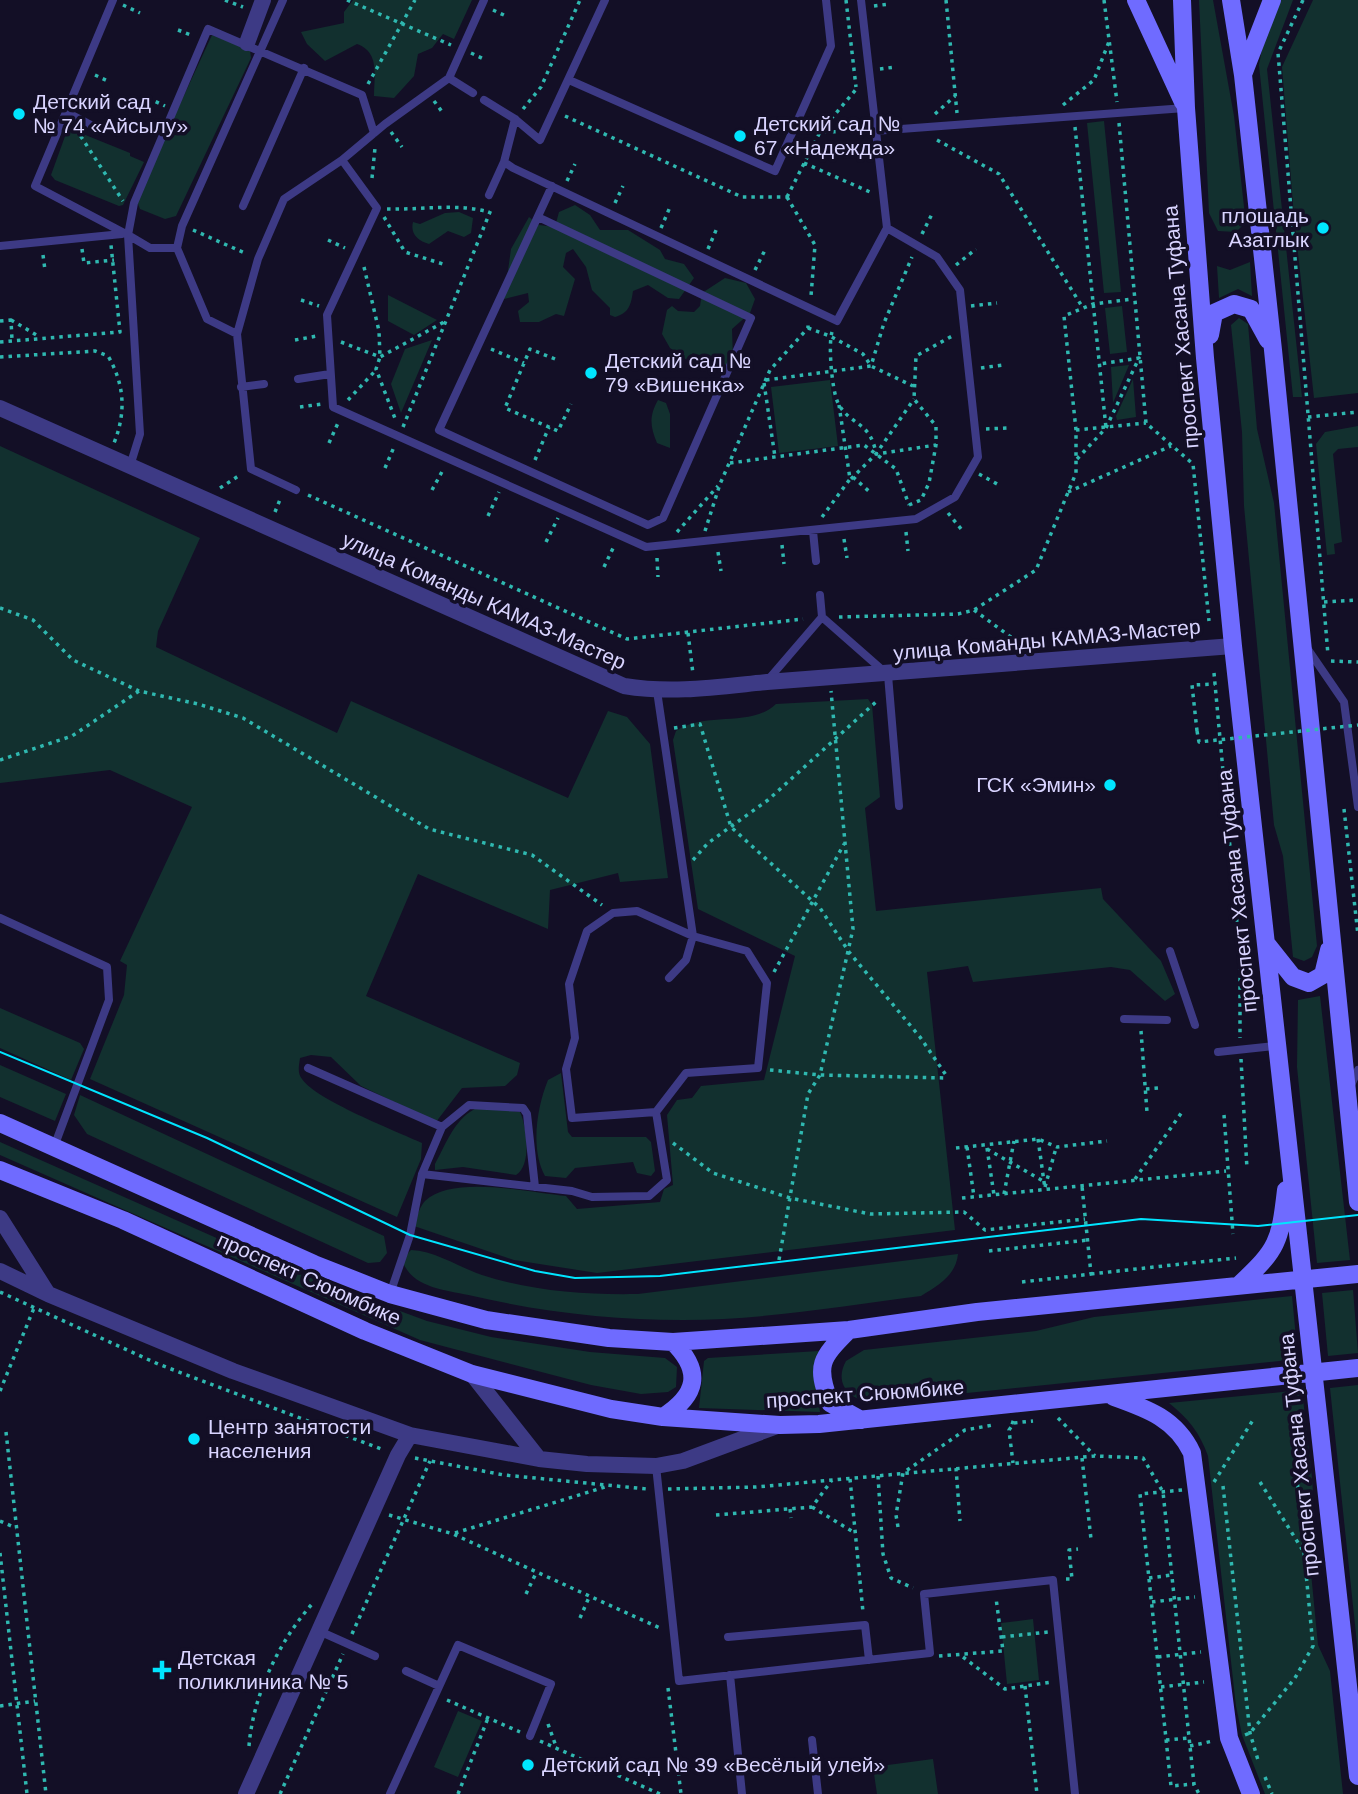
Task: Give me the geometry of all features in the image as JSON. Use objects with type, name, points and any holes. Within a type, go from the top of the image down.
[{"type":"main road","points":[[1136,0],[1186,108]]},
{"type":"main road","name":"проспект Хасана Туфана","points":[[1182,0],[1186,108],[1205,358],[1233,646],[1275,1046],[1358,1776]]},
{"type":"main road","points":[[1231,0],[1243,75],[1273,350],[1358,1202]]},
{"type":"main road","points":[[1243,75],[1272,0]]},
{"type":"main road","points":[[1205,358],[1214,313],[1234,304],[1251,309],[1273,350]]},
{"type":"main road","points":[[1266,943],[1293,977],[1309,983],[1323,975],[1332,937]]},
{"type":"main road","name":"проспект Сююмбике","points":[[0,1123],[314,1264],[390,1294],[498,1322],[609,1338],[673,1342],[849,1330],[978,1312],[1358,1274]]},
{"type":"main road","points":[[1239,1285],[1264,1262],[1277,1244],[1289,1165]]},
{"type":"main road","name":"проспект Сююмбике","points":[[0,1170],[123,1220],[365,1331],[472,1374],[611,1409],[663,1417],[780,1425],[861,1420],[1358,1368]]},
{"type":"main road","points":[[849,1330],[825,1355],[820,1377],[830,1403],[861,1420]]},
{"type":"main road","points":[[663,1417],[684,1403],[692,1385],[692,1371],[687,1356],[673,1342]]},
{"type":"main road","points":[[1107,1395],[1154,1412],[1184,1437],[1196,1469],[1228,1738],[1251,1794]]},
{"type":"street","points":[[254,46],[263,0]]},
{"type":"street","name":"улица Команды КАМАЗ-Мастер","points":[[0,408],[624,686],[657,691],[697,691],[767,682],[830,678],[888,682],[1045,662],[1233,646]]},
{"type":"street","points":[[0,1218],[48,1294]]},
{"type":"street","points":[[0,1271],[48,1294],[233,1371],[410,1435],[539,1459],[587,1464],[656,1466],[683,1461],[780,1425]]},
{"type":"street","points":[[472,1374],[539,1459]]},
{"type":"street","points":[[246,1794],[398,1455],[410,1435]]},
{"type":"lane","points":[[113,0],[68,113],[35,186],[150,248],[177,248]]},
{"type":"lane","points":[[237,334],[207,319],[177,248],[182,226],[254,46],[283,0]]},
{"type":"lane","points":[[296,490],[251,469],[237,334],[258,259],[284,199],[342,160],[376,131],[449,78],[484,0]]},
{"type":"lane","points":[[484,100],[515,119],[540,140],[605,0]]},
{"type":"lane","points":[[569,80],[775,171],[831,46],[826,0]]},
{"type":"lane","points":[[504,162],[837,321],[887,228],[861,0]]},
{"type":"lane","points":[[130,466],[140,434],[128,234],[134,203],[208,29],[254,46],[362,95],[376,131]]},
{"type":"lane","points":[[243,206],[304,68]]},
{"type":"lane","points":[[449,78],[473,93]]},
{"type":"lane","points":[[874,131],[1186,108]]},
{"type":"lane","points":[[68,113],[91,125]]},
{"type":"lane","points":[[492,198],[515,119]]},
{"type":"lane","points":[[342,160],[377,208],[330,310],[328,336],[331,402],[343,412],[646,547],[909,521],[943,506],[955,497],[978,457],[960,290],[937,257],[887,228]]},
{"type":"lane","points":[[538,217],[751,318],[663,519],[649,525],[439,430],[481,344],[538,217],[552,187]]},
{"type":"lane","points":[[0,246],[109,233],[128,234]]},
{"type":"lane","points":[[298,379],[330,374]]},
{"type":"lane","points":[[241,387],[264,384]]},
{"type":"lane","points":[[813,530],[816,561]]},
{"type":"lane","points":[[820,595],[822,617],[888,682],[899,806]]},
{"type":"lane","points":[[767,682],[822,617]]},
{"type":"lane","points":[[1301,640],[1344,702],[1358,807]]},
{"type":"lane","points":[[657,691],[693,936],[686,960],[669,978]]},
{"type":"lane","points":[[422,1174],[572,1191],[592,1197],[649,1196],[667,1180],[656,1112],[686,1073],[758,1068],[767,983],[747,951],[693,936],[637,911],[613,913],[587,931],[569,984],[575,1038],[566,1069],[572,1118],[656,1112]]},
{"type":"lane","points":[[0,918],[107,967],[110,1000],[54,1147]]},
{"type":"lane","points":[[1170,951],[1195,1025]]},
{"type":"lane","points":[[1124,1019],[1167,1020]]},
{"type":"lane","points":[[1218,1052],[1275,1046]]},
{"type":"lane","points":[[307,1068],[442,1127]]},
{"type":"lane","points":[[1348,1094],[1358,1070]]},
{"type":"lane","points":[[390,1294],[410,1235],[422,1174],[442,1127],[469,1105],[523,1108],[527,1114],[535,1187]]},
{"type":"lane","points":[[656,1466],[679,1681],[930,1653],[924,1594],[1053,1580],[1075,1794]]},
{"type":"lane","points":[[728,1637],[865,1625],[869,1660]]},
{"type":"lane","points":[[319,1631],[375,1656]]},
{"type":"lane","points":[[390,1794],[458,1645],[551,1684],[530,1737]]},
{"type":"lane","points":[[406,1671],[437,1690]]},
{"type":"lane","points":[[730,1675],[743,1794]]},
{"type":"lane","points":[[813,1740],[818,1794]]},
{"type":"path","points":[[113,0],[140,13]]},
{"type":"path","points":[[347,0],[462,50]]},
{"type":"path","points":[[362,95],[415,0]]},
{"type":"path","points":[[515,119],[541,87],[580,0]]},
{"type":"path","points":[[846,0],[857,89]]},
{"type":"path","points":[[946,0],[957,118],[961,124]]},
{"type":"path","points":[[1104,0],[1118,113],[1146,423],[1193,464],[1209,621]]},
{"type":"path","points":[[1303,0],[1278,53],[1330,681]]},
{"type":"path","points":[[1048,118],[1094,80],[1110,37]]},
{"type":"path","points":[[787,197],[820,132],[857,89],[867,71]]},
{"type":"path","points":[[955,96],[920,127],[999,174],[1083,308]]},
{"type":"path","points":[[148,98],[172,110]]},
{"type":"path","points":[[555,111],[742,197],[787,197]]},
{"type":"path","points":[[68,113],[77,135],[123,205]]},
{"type":"path","points":[[1074,116],[1106,428]]},
{"type":"path","points":[[369,198],[376,131]]},
{"type":"path","points":[[820,132],[874,131]]},
{"type":"path","points":[[804,163],[883,197]]},
{"type":"path","points":[[562,191],[575,164]]},
{"type":"path","points":[[611,214],[623,186]]},
{"type":"path","points":[[702,541],[720,484],[764,382],[770,370],[808,328],[815,245],[787,197]]},
{"type":"path","points":[[376,369],[400,433],[489,212],[492,198]]},
{"type":"path","points":[[377,208],[417,210],[465,205],[489,212]]},
{"type":"path","points":[[658,236],[670,207]]},
{"type":"path","points":[[377,208],[405,252],[412,257],[446,265]]},
{"type":"path","points":[[872,366],[884,323],[932,214]]},
{"type":"path","points":[[182,226],[258,259]]},
{"type":"path","points":[[704,257],[718,229]]},
{"type":"path","points":[[0,342],[120,332],[109,233]]},
{"type":"path","points":[[80,237],[84,263],[114,260]]},
{"type":"path","points":[[328,240],[356,253],[363,262],[379,331],[380,357],[376,369],[345,404],[329,443]]},
{"type":"path","points":[[948,271],[976,249]]},
{"type":"path","points":[[751,279],[765,250]]},
{"type":"path","points":[[301,300],[330,310]]},
{"type":"path","points":[[962,307],[997,303]]},
{"type":"path","points":[[0,321],[11,320],[41,338]]},
{"type":"path","points":[[11,320],[12,340]]},
{"type":"path","points":[[380,357],[446,321]]},
{"type":"path","points":[[837,321],[830,336],[845,449],[852,478],[872,494]]},
{"type":"path","points":[[808,328],[830,336],[863,354],[872,366],[913,386]]},
{"type":"path","points":[[909,505],[921,500],[936,445],[936,426],[914,399],[916,356],[949,336],[964,334]]},
{"type":"path","points":[[295,340],[328,336],[380,357]]},
{"type":"path","points":[[481,344],[524,363]]},
{"type":"path","points":[[555,359],[530,349],[505,408],[558,431],[571,404]]},
{"type":"path","points":[[0,357],[95,351],[108,356],[123,392],[122,424],[108,456]]},
{"type":"path","points":[[1100,364],[1139,358]]},
{"type":"path","points":[[1076,460],[1106,428],[1139,358]]},
{"type":"path","points":[[969,370],[1003,365]]},
{"type":"path","points":[[764,382],[872,366]]},
{"type":"path","points":[[764,382],[775,457]]},
{"type":"path","points":[[813,530],[852,478],[876,454],[914,399]]},
{"type":"path","points":[[300,407],[331,402]]},
{"type":"path","points":[[839,403],[873,437],[876,454]]},
{"type":"path","points":[[1308,417],[1358,412]]},
{"type":"path","points":[[1076,430],[1146,423]]},
{"type":"path","points":[[530,472],[550,427]]},
{"type":"path","points":[[975,430],[1008,428]]},
{"type":"path","points":[[385,468],[398,437]]},
{"type":"path","points":[[730,463],[864,445],[896,469],[909,505],[908,551]]},
{"type":"path","points":[[876,454],[936,445]]},
{"type":"path","points":[[1068,492],[1171,446]]},
{"type":"path","points":[[432,490],[449,459]]},
{"type":"path","points":[[206,500],[251,469]]},
{"type":"path","points":[[972,470],[999,485]]},
{"type":"path","points":[[488,516],[503,483]]},
{"type":"path","points":[[667,545],[720,484]]},
{"type":"path","points":[[268,528],[286,485]]},
{"type":"path","points":[[943,506],[962,530]]},
{"type":"path","points":[[547,542],[562,509]]},
{"type":"path","points":[[843,528],[847,558]]},
{"type":"path","points":[[604,567],[619,534]]},
{"type":"path","points":[[780,534],[784,564]]},
{"type":"path","points":[[716,540],[721,571]]},
{"type":"path","points":[[656,546],[658,577]]},
{"type":"path","points":[[1324,603],[1358,600]]},
{"type":"path","points":[[0,608],[33,620],[73,660],[139,691],[243,718],[429,829],[532,855],[613,913]]},
{"type":"path","points":[[974,610],[1045,662]]},
{"type":"path","points":[[688,633],[694,679]]},
{"type":"path","points":[[1329,661],[1358,662]]},
{"type":"path","points":[[1214,673],[1240,956],[1240,1050],[1247,1169]]},
{"type":"path","points":[[779,1259],[808,1094],[820,1075],[853,929],[830,678]]},
{"type":"path","points":[[683,871],[708,842],[768,800],[836,741],[888,682]]},
{"type":"path","points":[[1215,684],[1192,685],[1199,742],[1358,725]]},
{"type":"path","points":[[0,760],[72,736],[139,691]]},
{"type":"path","points":[[1335,721],[1336,734]]},
{"type":"path","points":[[662,731],[700,724],[731,827],[813,902],[849,952],[920,1037],[948,1078],[820,1075],[758,1068]]},
{"type":"path","points":[[1343,801],[1358,934]]},
{"type":"path","points":[[767,983],[845,842]]},
{"type":"path","points":[[1140,1020],[1147,1112]]},
{"type":"path","points":[[1146,1089],[1159,1088]]},
{"type":"path","points":[[1134,1181],[1182,1112]]},
{"type":"path","points":[[1224,1115],[1226,1171],[1233,1234]]},
{"type":"path","points":[[659,1131],[713,1173],[790,1198],[870,1214],[964,1212],[985,1230],[1085,1219]]},
{"type":"path","points":[[1038,1139],[1045,1189]]},
{"type":"path","points":[[956,1148],[987,1147],[1038,1139],[1057,1147],[1107,1141]]},
{"type":"path","points":[[1004,1194],[1014,1141]]},
{"type":"path","points":[[967,1147],[974,1197]]},
{"type":"path","points":[[987,1147],[1043,1181]]},
{"type":"path","points":[[987,1147],[994,1195]]},
{"type":"path","points":[[1045,1189],[1057,1147]]},
{"type":"path","points":[[962,1198],[1226,1171]]},
{"type":"path","points":[[1082,1186],[1091,1274]]},
{"type":"path","points":[[989,1251],[1088,1240]]},
{"type":"path","points":[[1022,1282],[1236,1258]]},
{"type":"path","points":[[0,1292],[158,1364],[398,1455],[504,1475],[607,1487],[756,1487],[1095,1456],[1143,1458],[1163,1492],[1194,1784],[1199,1794]]},
{"type":"path","points":[[0,1391],[34,1308]]},
{"type":"path","points":[[1059,1418],[1095,1456]]},
{"type":"path","points":[[1211,1487],[1253,1420]]},
{"type":"path","points":[[1009,1422],[1014,1423],[1010,1430],[1013,1463]]},
{"type":"path","points":[[898,1527],[896,1515],[903,1474],[965,1430],[984,1429],[996,1424]]},
{"type":"path","points":[[6,1432],[46,1794]]},
{"type":"path","points":[[1082,1458],[1091,1539]]},
{"type":"path","points":[[281,1794],[430,1461]]},
{"type":"path","points":[[956,1468],[960,1521]]},
{"type":"path","points":[[878,1476],[883,1554],[891,1578],[924,1594]]},
{"type":"path","points":[[849,1479],[865,1625]]},
{"type":"path","points":[[1250,1733],[1296,1678],[1313,1646],[1297,1479]]},
{"type":"path","points":[[812,1507],[832,1480]]},
{"type":"path","points":[[1260,1482],[1304,1552]]},
{"type":"path","points":[[1223,1486],[1250,1733],[1272,1794]]},
{"type":"path","points":[[453,1534],[607,1487]]},
{"type":"path","points":[[1187,1489],[1140,1494],[1171,1786],[1194,1784]]},
{"type":"path","points":[[716,1515],[812,1507],[855,1532]]},
{"type":"path","points":[[790,1509],[791,1518]]},
{"type":"path","points":[[0,1521],[16,1528]]},
{"type":"path","points":[[403,1521],[453,1534],[662,1628],[663,1641]]},
{"type":"path","points":[[1053,1580],[1072,1579],[1069,1550],[1078,1549]]},
{"type":"path","points":[[0,1553],[27,1794]]},
{"type":"path","points":[[526,1594],[537,1571]]},
{"type":"path","points":[[1149,1578],[1172,1575]]},
{"type":"path","points":[[930,1653],[944,1657],[1003,1651],[995,1587]]},
{"type":"path","points":[[580,1618],[590,1595]]},
{"type":"path","points":[[1152,1602],[1211,1596]]},
{"type":"path","points":[[1002,1637],[1058,1631]]},
{"type":"path","points":[[1158,1657],[1217,1651]]},
{"type":"path","points":[[961,1655],[1005,1689],[1063,1681]]},
{"type":"path","points":[[1161,1686],[1220,1681]]},
{"type":"path","points":[[668,1682],[681,1794]]},
{"type":"path","points":[[1024,1686],[1037,1794]]},
{"type":"path","points":[[437,1690],[488,1718],[660,1794]]},
{"type":"path","points":[[0,1706],[35,1701]]},
{"type":"path","points":[[542,1706],[557,1749]]},
{"type":"path","points":[[458,1794],[488,1718]]},
{"type":"path","points":[[1167,1740],[1189,1738]]},
{"type":"path","points":[[1182,1785],[1183,1794]]},
{"type":"green space","points":[[353,0],[472,0],[454,39],[443,34],[432,48],[418,54],[414,76],[394,98],[374,96],[374,66],[364,48],[357,44],[325,61],[307,44],[301,32],[344,23],[344,12]]},
{"type":"green space","points":[[1199,0],[1213,0],[1234,116],[1245,216],[1243,225],[1236,232],[1218,231],[1209,213]]},
{"type":"green space","points":[[1281,0],[1293,0],[1267,69],[1302,397],[1293,397],[1259,65],[1263,43]]},
{"type":"green space","name":"площадь Азатлык","points":[[1313,0],[1358,0],[1358,393],[1314,398],[1294,217],[1282,67]]},
{"type":"green space","points":[[212,35],[250,50],[251,58],[176,216],[165,219],[140,209],[136,199]]},
{"type":"green space","points":[[1104,121],[1121,292],[1104,293],[1087,123]]},
{"type":"green space","points":[[68,128],[130,153],[130,156],[144,162],[123,205],[119,206],[55,180],[51,175]]},
{"type":"green space","points":[[575,205],[590,215],[600,230],[628,230],[660,250],[665,259],[684,264],[694,278],[679,299],[668,298],[648,285],[633,291],[626,311],[615,317],[610,315],[610,308],[592,290],[586,267],[573,249],[566,253],[563,267],[575,279],[564,316],[556,314],[539,322],[520,322],[518,311],[529,302],[528,293],[504,299],[511,249],[529,217],[539,225],[555,227],[559,212]]},
{"type":"green space","points":[[459,212],[473,218],[471,233],[464,237],[448,231],[429,244],[418,239],[414,233],[413,222],[420,224],[445,213]]},
{"type":"green space","points":[[1250,262],[1252,296],[1238,289],[1219,298],[1217,266],[1230,270]]},
{"type":"green space","points":[[725,278],[746,283],[755,299],[750,313],[732,329],[733,359],[725,368],[714,370],[693,353],[687,360],[670,348],[662,334],[667,310],[672,306],[678,311],[694,312],[700,306],[702,293]]},
{"type":"green space","points":[[388,295],[437,320],[414,335],[388,321]]},
{"type":"green space","points":[[1122,306],[1127,352],[1110,354],[1105,308]]},
{"type":"green space","points":[[1239,318],[1248,324],[1257,429],[1274,503],[1317,946],[1312,957],[1304,961],[1293,957],[1283,856],[1274,825],[1244,506],[1242,432],[1231,325]]},
{"type":"green space","points":[[432,340],[401,413],[391,384],[405,349]]},
{"type":"green space","points":[[1129,365],[1113,403],[1111,367]]},
{"type":"green space","points":[[1133,379],[1136,417],[1117,420],[1116,416]]},
{"type":"green space","points":[[830,380],[838,446],[779,453],[771,387]]},
{"type":"green space","points":[[658,400],[666,403],[670,414],[670,448],[657,443],[653,431],[652,416]]},
{"type":"green space","points":[[1358,426],[1358,447],[1338,449],[1333,454],[1342,542],[1334,544],[1335,554],[1327,555],[1316,444],[1325,432]]},
{"type":"green space","points":[[0,446],[200,538],[158,631],[156,647],[337,733],[351,701],[568,798],[608,711],[627,717],[650,744],[668,878],[620,882],[618,873],[550,890],[548,929],[418,874],[366,996],[520,1063],[517,1075],[505,1086],[462,1088],[436,1122],[361,1086],[331,1057],[311,1055],[300,1058],[299,1074],[310,1087],[339,1105],[422,1143],[421,1159],[397,1217],[90,1079],[124,995],[127,965],[120,961],[192,807],[110,770],[0,783]]},
{"type":"green space","points":[[868,699],[872,705],[880,797],[865,808],[876,911],[1101,888],[1103,899],[1161,961],[1175,994],[1165,1001],[1130,970],[1111,967],[973,982],[968,966],[927,972],[955,1230],[597,1273],[514,1260],[414,1226],[425,1201],[454,1188],[493,1187],[566,1196],[577,1209],[660,1202],[664,1189],[673,1185],[667,1115],[677,1100],[692,1098],[701,1086],[764,1080],[795,956],[698,909],[673,740],[676,731],[700,722],[754,716],[776,704]]},
{"type":"green space","points":[[1320,996],[1350,1260],[1317,1263],[1297,1067],[1298,1000]]},
{"type":"green space","points":[[0,1008],[80,1043],[84,1049],[71,1080],[0,1048]]},
{"type":"green space","points":[[0,1065],[66,1094],[55,1121],[0,1097]]},
{"type":"green space","points":[[561,1073],[568,1132],[572,1137],[646,1137],[651,1142],[655,1171],[651,1176],[637,1173],[633,1162],[575,1168],[566,1178],[545,1176],[540,1165],[536,1141],[538,1115],[548,1080]]},
{"type":"green space","points":[[80,1095],[384,1236],[387,1253],[380,1262],[368,1263],[87,1134],[74,1115]]},
{"type":"green space","points":[[479,1107],[520,1112],[527,1145],[524,1163],[516,1175],[463,1167],[435,1170],[435,1164],[452,1131],[464,1117]]},
{"type":"green space","points":[[0,1142],[289,1270],[427,1321],[491,1337],[590,1352],[665,1358],[677,1367],[676,1387],[668,1392],[641,1394],[591,1385],[420,1340],[0,1155]]},
{"type":"green space","points":[[411,1250],[429,1253],[482,1275],[520,1285],[579,1293],[618,1294],[638,1294],[958,1254],[950,1274],[921,1296],[773,1315],[683,1320],[577,1314],[525,1307],[442,1290],[422,1283],[407,1270],[402,1260]]},
{"type":"green space","points":[[1353,1290],[1358,1353],[1328,1356],[1322,1293]]},
{"type":"green space","points":[[1292,1296],[1298,1359],[870,1403],[855,1397],[843,1383],[846,1361],[864,1350],[1036,1331],[1094,1317]]},
{"type":"green space","points":[[819,1351],[815,1382],[820,1412],[699,1408],[704,1361],[708,1358]]},
{"type":"green space","points":[[1358,1385],[1358,1653],[1330,1388]]},
{"type":"green space","points":[[1302,1390],[1315,1524],[1309,1552],[1318,1645],[1330,1671],[1343,1794],[1265,1794],[1242,1735],[1236,1706],[1208,1456],[1193,1426],[1169,1403]]},
{"type":"green space","points":[[1033,1619],[1039,1680],[1007,1684],[1001,1623]]},
{"type":"green space","points":[[458,1711],[482,1721],[458,1777],[434,1767]]},
{"type":"green space","points":[[933,1759],[938,1794],[877,1794],[873,1767]]},
{"type":"tram line","points":[[0,1052],[207,1138],[410,1235],[535,1271],[575,1278],[660,1276],[1141,1219],[1258,1226],[1358,1215]]},
{"type":"place","name":"Детский сад № 74 «Айсылу»","points":[[19,114]]},
{"type":"place","name":"Детский сад № 67 «Надежда»","points":[[740,136]]},
{"type":"place","name":"площадь Азатлык","points":[[1323,228]]},
{"type":"place","name":"Детский сад № 79 «Вишенка»","points":[[591,373]]},
{"type":"place","name":"ГСК «Эмин»","points":[[1110,785]]},
{"type":"place","name":"Центр занятости населения","points":[[194,1439]]},
{"type":"place","name":"Детская поликлиника № 5","points":[[162,1670]]},
{"type":"place","name":"Детский сад № 39 «Весёлый улей»","points":[[528,1765]]}]
